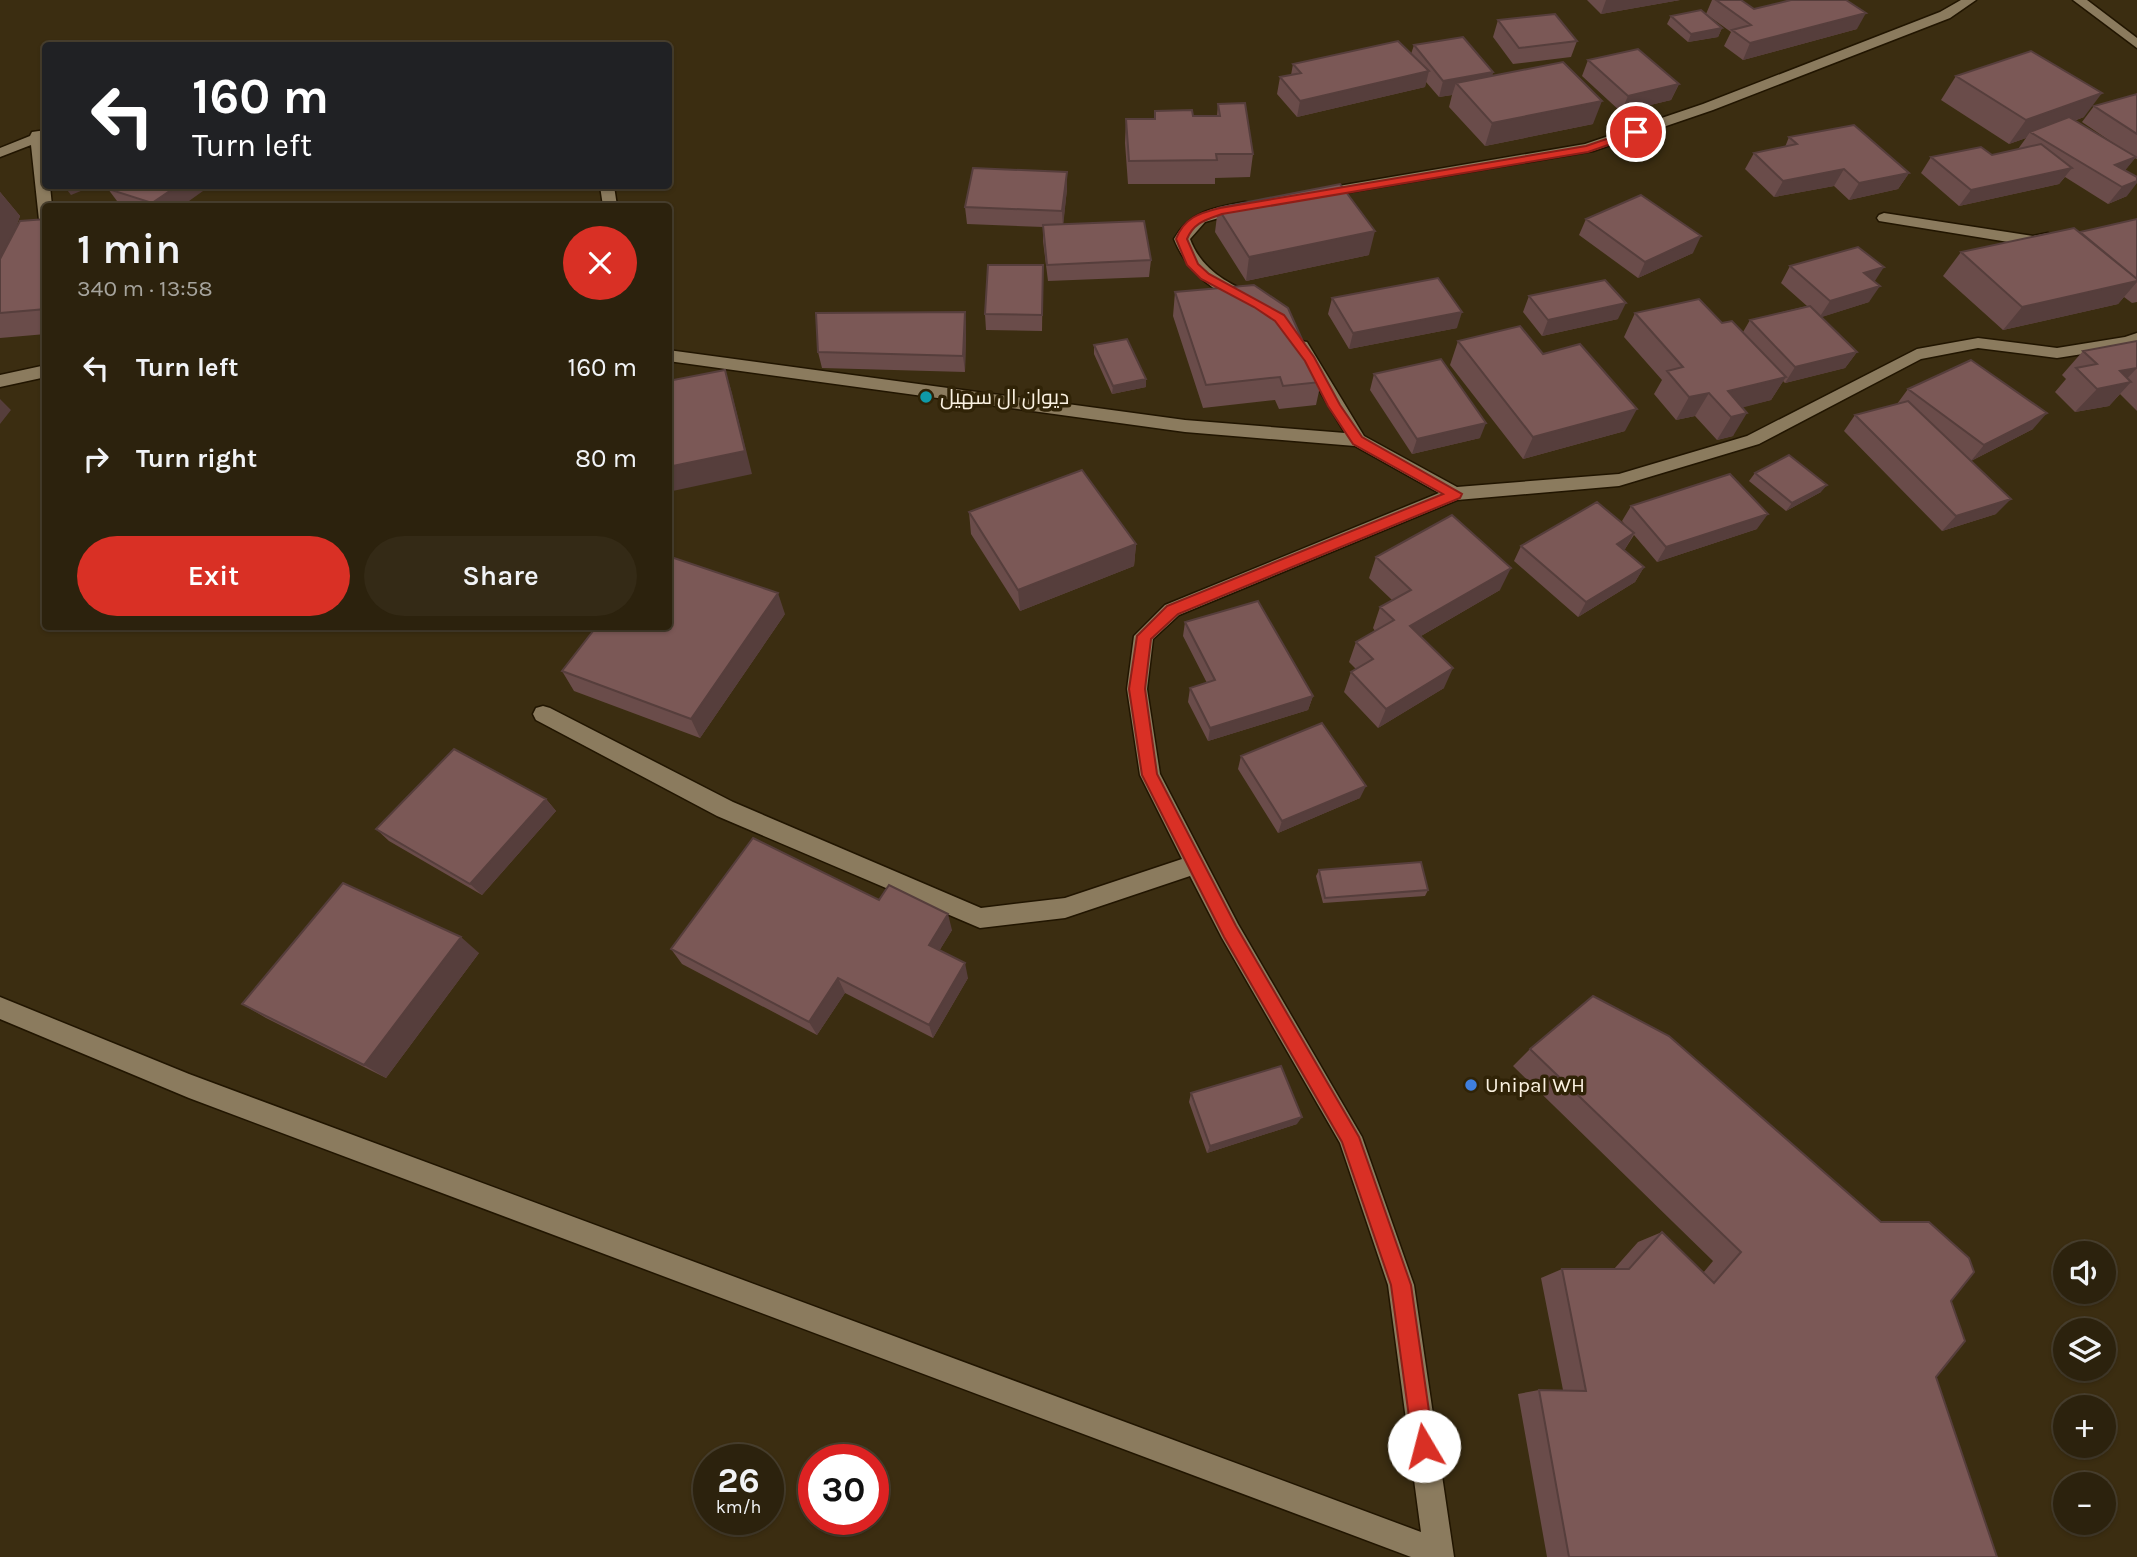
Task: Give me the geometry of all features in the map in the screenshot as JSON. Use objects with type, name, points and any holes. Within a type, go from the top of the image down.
[{"type":"street","points":[[1298,196],[1588,148],[1708,107],[1932,20],[1970,0]]},
{"type":"street","points":[[2079,0],[2137,44]]},
{"type":"street","points":[[0,153],[41,135]]},
{"type":"street","points":[[1259,203],[1196,219],[1186,227],[1182,239],[1193,265],[1205,277],[1269,311]]},
{"type":"street","points":[[1884,218],[2033,241],[2059,236]]},
{"type":"street","points":[[1293,335],[1358,440]]},
{"type":"street","points":[[0,1008],[189,1086],[1439,1555],[1401,1285],[1350,1137],[1230,931],[1150,775],[1137,689],[1144,636],[1172,610],[1455,494],[1619,480],[1753,440],[1917,354],[1978,343],[2057,353],[2128,342],[2137,338]]},
{"type":"street","points":[[672,356],[1185,426],[1358,440],[1455,494]]},
{"type":"street","points":[[0,381],[42,372]]},
{"type":"street","points":[[543,714],[724,809],[980,918],[1065,908],[1196,864]]},
{"type":"building","points":[[1716,0],[1741,0],[1754,9],[1791,0],[1846,0],[1866,13],[1750,43],[1732,30],[1751,25]]},
{"type":"building","points":[[1701,10],[1722,28],[1691,34],[1671,16]]},
{"type":"building","points":[[1555,14],[1577,41],[1519,48],[1498,20]]},
{"type":"building","points":[[1463,37],[1493,72],[1443,81],[1414,45]]},
{"type":"building","points":[[1398,41],[1429,71],[1300,101],[1280,77],[1301,73],[1293,64]]},
{"type":"building","points":[[1638,49],[1679,84],[1628,96],[1588,60]]},
{"type":"building","points":[[2031,51],[2102,93],[2026,120],[1956,76]]},
{"type":"building","points":[[1563,62],[1602,101],[1492,123],[1456,83]]},
{"type":"building","points":[[2137,94],[2137,134],[2094,106]]},
{"type":"building","points":[[1245,103],[1253,154],[1216,154],[1217,160],[1129,161],[1126,119],[1155,119],[1155,111],[1192,110],[1193,116],[1220,116],[1218,104]]},
{"type":"building","points":[[2069,117],[2136,157],[2115,165],[2137,177],[2137,181],[2122,187],[2030,132]]},
{"type":"building","points":[[1854,125],[1909,173],[1859,183],[1844,169],[1783,181],[1754,153],[1797,144],[1789,137]]},
{"type":"building","points":[[2041,144],[2072,168],[1971,190],[1931,157],[1981,147],[1992,155]]},
{"type":"building","points":[[973,168],[1067,172],[1062,211],[965,207]]},
{"type":"building","points":[[1340,184],[1375,231],[1249,257],[1218,208]]},
{"type":"building","points":[[108,189],[173,189],[152,203]]},
{"type":"building","points":[[1641,195],[1701,236],[1645,262],[1586,219]]},
{"type":"building","points":[[42,219],[42,309],[0,313],[0,259],[20,221]]},
{"type":"building","points":[[2137,219],[2137,279],[2080,232]]},
{"type":"building","points":[[1144,221],[1151,260],[1047,265],[1043,225]]},
{"type":"building","points":[[2074,228],[2137,281],[2022,307],[1961,252]]},
{"type":"building","points":[[1858,247],[1884,267],[1864,273],[1880,286],[1830,301],[1790,266]]},
{"type":"building","points":[[988,265],[1043,265],[1042,315],[985,314]]},
{"type":"building","points":[[1438,278],[1462,312],[1353,333],[1332,298]]},
{"type":"building","points":[[1605,280],[1626,303],[1548,320],[1529,296]]},
{"type":"building","points":[[1254,285],[1288,308],[1321,382],[1283,386],[1280,377],[1206,385],[1175,292]]},
{"type":"building","points":[[1699,299],[1722,323],[1732,321],[1786,377],[1728,391],[1747,413],[1731,417],[1709,393],[1689,397],[1667,371],[1683,367],[1635,313]]},
{"type":"building","points":[[1810,306],[1857,352],[1795,367],[1750,320]]},
{"type":"building","points":[[965,312],[963,356],[818,352],[816,313]]},
{"type":"building","points":[[1520,326],[1543,354],[1580,344],[1637,409],[1533,437],[1458,341]]},
{"type":"building","points":[[1127,339],[1146,379],[1113,386],[1094,345]]},
{"type":"building","points":[[2137,341],[2137,368],[2120,371],[2131,382],[2097,389],[2076,368],[2097,364],[2083,351]]},
{"type":"building","points":[[1441,359],[1486,423],[1417,439],[1374,374]]},
{"type":"building","points":[[1971,360],[2047,413],[1984,445],[1908,389]]},
{"type":"building","points":[[725,370],[745,451],[672,466],[672,380]]},
{"type":"building","points":[[1908,401],[2011,499],[1956,516],[1855,415]]},
{"type":"building","points":[[1789,455],[1827,485],[1792,503],[1755,473]]},
{"type":"building","points":[[1082,470],[1136,544],[1018,590],[969,512]]},
{"type":"building","points":[[1730,474],[1768,514],[1666,547],[1631,506]]},
{"type":"building","points":[[1597,502],[1634,533],[1617,544],[1644,567],[1586,602],[1521,546]]},
{"type":"building","points":[[1452,515],[1511,568],[1410,626],[1453,668],[1386,709],[1351,672],[1373,659],[1356,642],[1394,620],[1380,607],[1411,590],[1376,557]]},
{"type":"building","points":[[672,557],[778,593],[691,719],[562,671],[594,630],[672,630]]},
{"type":"building","points":[[1258,601],[1313,696],[1210,728],[1190,688],[1215,680],[1185,622]]},
{"type":"building","points":[[1322,723],[1366,786],[1282,821],[1241,756]]},
{"type":"building","points":[[454,749],[546,799],[470,884],[376,829]]},
{"type":"building","points":[[753,838],[879,900],[889,885],[948,914],[929,945],[965,963],[929,1025],[838,978],[809,1022],[671,949]]},
{"type":"building","points":[[1421,862],[1428,890],[1325,898],[1319,870]]},
{"type":"building","points":[[343,883],[461,937],[364,1065],[242,1004]]},
{"type":"building","points":[[1593,996],[1669,1036],[1881,1222],[1929,1222],[1969,1258],[1974,1272],[1951,1301],[1965,1341],[1936,1377],[1997,1557],[1569,1557],[1539,1390],[1586,1391],[1562,1269],[1629,1269],[1662,1232],[1714,1283],[1741,1252],[1530,1049]]},
{"type":"building","points":[[1281,1066],[1302,1117],[1210,1146],[1191,1093]]},
{"type":"place","name":"ديوان ال سهيل","points":[[926,397]]},
{"type":"place","name":"Unipal WH","points":[[1471,1085]]},
{"type":"route","points":[[1424,1446],[1401,1285],[1350,1137],[1230,931],[1150,775],[1137,689],[1144,636],[1172,610],[1455,494],[1358,440],[1335,406],[1310,360],[1279,318],[1259,304],[1205,277],[1185,252],[1182,239],[1186,227],[1196,219],[1220,211],[1588,148],[1636,132]]}]
